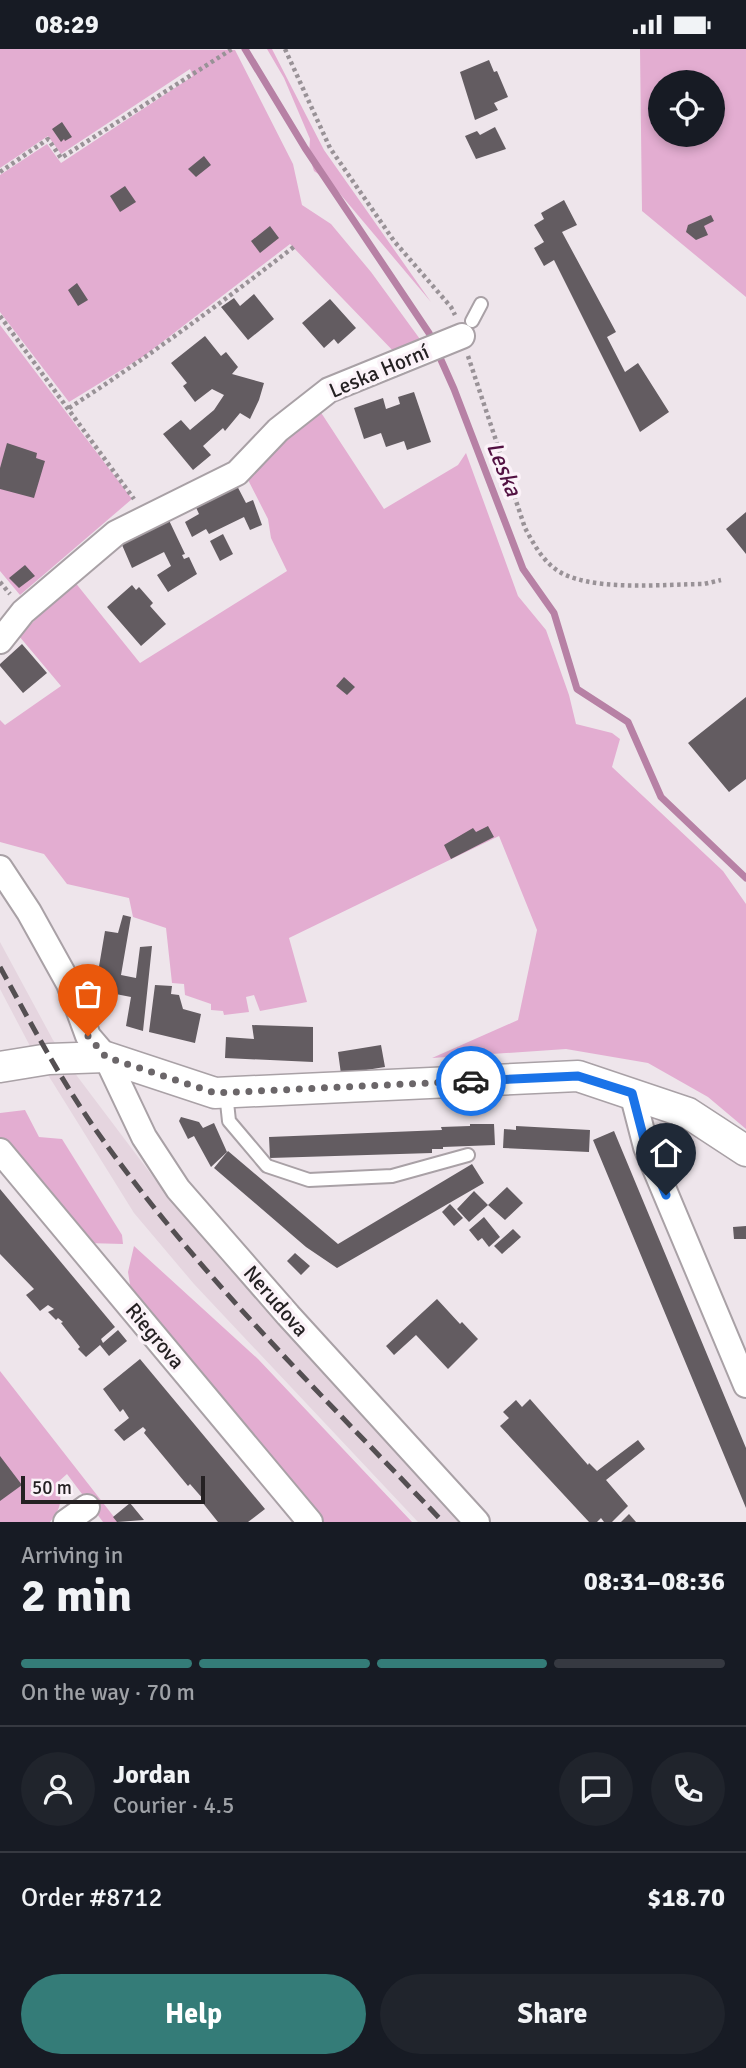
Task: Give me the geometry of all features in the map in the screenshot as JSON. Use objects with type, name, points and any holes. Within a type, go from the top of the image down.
[{"type":"street","name":"Leska Horní","points":[[0,641],[23,612],[117,533],[237,473],[278,430],[329,390],[453,337]]},
{"type":"street","points":[[0,868],[29,912],[69,984],[88,1036],[106,1057]]},
{"type":"street","points":[[0,1067],[49,1059],[106,1057],[215,1093],[578,1076],[688,1113],[746,1151]]},
{"type":"street","name":"Nerudova","points":[[106,1057],[144,1137],[178,1189],[288,1315],[477,1522]]},
{"type":"street","points":[[632,1093],[646,1147],[746,1385]]},
{"type":"street","name":"Riegrova","points":[[0,1151],[310,1522]]},
{"type":"street","points":[[66,1522],[87,1507]]},
{"type":"lane","points":[[453,337],[481,304]]},
{"type":"lane","points":[[226,1093],[229,1121],[267,1166],[309,1180],[392,1176],[468,1156]]},
{"type":"path","points":[[0,172],[48,139],[61,157],[232,49]]},
{"type":"path","points":[[285,49],[330,148],[394,241],[451,307],[459,322],[453,337]]},
{"type":"path","points":[[69,408],[215,308],[295,246]]},
{"type":"path","points":[[0,316],[147,516]]},
{"type":"path","points":[[471,366],[525,528],[533,543],[553,567],[576,580],[595,584],[704,584],[721,580]]},
{"type":"shaded area","points":[[0,49],[235,50],[293,164],[302,205],[331,224],[371,272],[425,346],[398,356],[290,244],[144,356],[69,402],[0,312],[0,175],[47,144],[61,163],[193,76],[190,69],[61,154],[48,136],[0,168]]},
{"type":"shaded area","points":[[267,49],[272,49],[324,150],[431,302],[330,182],[314,171],[309,155],[310,139],[284,78]]},
{"type":"shaded area","points":[[640,49],[746,49],[746,297],[642,211]]},
{"type":"shaded area","points":[[0,325],[132,499],[20,595],[0,571]]},
{"type":"shaded area","points":[[318,408],[384,509],[458,465],[466,453],[518,596],[546,630],[569,695],[576,724],[612,733],[620,739],[612,767],[723,871],[746,904],[746,1129],[708,1097],[648,1063],[566,1049],[432,1058],[518,1020],[537,930],[499,836],[289,938],[307,1002],[260,1011],[254,995],[246,997],[249,1012],[224,1015],[223,1011],[211,1010],[211,1004],[185,995],[184,984],[172,983],[166,928],[133,917],[129,898],[67,884],[44,854],[0,842],[0,720],[5,725],[61,686],[19,636],[74,581],[140,663],[287,571],[271,538],[268,519],[244,472]]},
{"type":"shaded area","points":[[0,942],[53,1040],[163,1190],[221,1260],[276,1320],[468,1522],[418,1522],[194,1284],[134,1213],[30,1046],[0,989]]},
{"type":"shaded area","points":[[25,1110],[39,1137],[62,1139],[122,1235],[123,1244],[87,1243],[0,1138],[0,1113]]},
{"type":"shaded area","points":[[134,1246],[258,1359],[412,1522],[322,1522],[132,1297],[128,1272]]},
{"type":"shaded area","points":[[0,1371],[118,1522],[103,1522],[67,1474],[58,1482],[60,1503],[50,1522],[0,1522]]},
{"type":"building","points":[[489,60],[508,97],[494,103],[498,110],[475,120],[460,72]]},
{"type":"building","points":[[62,122],[72,137],[61,142],[52,129]]},
{"type":"building","points":[[495,127],[506,149],[476,159],[465,136],[477,131],[480,135]]},
{"type":"building","points":[[204,156],[211,165],[196,177],[188,169]]},
{"type":"building","points":[[125,186],[136,202],[120,212],[110,196]]},
{"type":"building","points":[[564,200],[577,225],[562,232],[616,332],[607,337],[625,372],[638,363],[669,412],[640,432],[554,260],[544,266],[534,248],[544,242],[534,225],[544,219],[541,213]]},
{"type":"building","points":[[711,215],[714,221],[704,226],[708,235],[696,240],[686,232],[688,225]]},
{"type":"building","points":[[270,226],[279,238],[260,253],[251,241]]},
{"type":"building","points":[[77,283],[88,300],[78,306],[68,290]]},
{"type":"building","points":[[254,294],[274,319],[248,340],[221,307],[234,298],[240,306]]},
{"type":"building","points":[[330,299],[356,328],[338,344],[334,339],[324,348],[302,323]]},
{"type":"building","points":[[205,336],[221,356],[226,352],[238,367],[232,374],[264,383],[250,419],[240,413],[225,431],[223,428],[203,446],[211,455],[193,470],[163,434],[181,420],[190,430],[214,410],[224,395],[212,389],[195,402],[183,386],[187,383],[171,363]]},
{"type":"building","points":[[414,392],[431,442],[407,450],[404,441],[386,447],[381,433],[364,439],[354,408],[383,398],[386,409],[400,404],[398,397]]},
{"type":"building","points":[[7,443],[37,453],[36,458],[45,461],[34,498],[0,489],[0,468]]},
{"type":"building","points":[[234,480],[246,503],[253,500],[262,525],[250,530],[244,517],[209,534],[206,529],[192,537],[185,522],[199,514],[193,501]]},
{"type":"building","points":[[746,512],[746,554],[726,529]]},
{"type":"building","points":[[166,514],[185,554],[182,555],[184,559],[189,557],[197,574],[168,592],[157,575],[171,566],[164,552],[132,568],[119,538]]},
{"type":"building","points":[[223,534],[233,554],[220,561],[210,541]]},
{"type":"building","points":[[25,565],[35,576],[19,588],[9,578]]},
{"type":"building","points":[[132,585],[136,590],[139,587],[153,603],[150,606],[166,624],[141,646],[107,607]]},
{"type":"building","points":[[22,644],[47,673],[23,693],[0,666]]},
{"type":"building","points":[[344,677],[355,687],[347,695],[336,686]]},
{"type":"building","points":[[746,697],[746,779],[729,792],[688,743]]},
{"type":"building","points":[[488,826],[494,837],[451,859],[444,845],[473,828],[476,832]]},
{"type":"building","points":[[123,915],[131,917],[121,975],[136,978],[140,947],[152,946],[143,1031],[126,1026],[131,997],[95,990],[105,931],[118,933]]},
{"type":"building","points":[[155,985],[172,986],[171,994],[179,995],[183,1009],[201,1014],[195,1043],[149,1032]]},
{"type":"building","points":[[252,1025],[313,1027],[313,1062],[225,1058],[226,1037],[254,1039]]},
{"type":"building","points":[[381,1045],[385,1067],[341,1074],[338,1052]]},
{"type":"building","points":[[181,1117],[199,1122],[203,1128],[214,1123],[227,1152],[211,1167],[194,1136],[188,1139],[179,1121]]},
{"type":"building","points":[[494,1124],[495,1145],[443,1147],[432,1149],[432,1153],[270,1158],[269,1137],[442,1130],[441,1127]]},
{"type":"building","points":[[516,1126],[590,1130],[589,1152],[503,1148],[504,1129],[516,1130]]},
{"type":"building","points":[[614,1131],[746,1448],[746,1508],[593,1140]]},
{"type":"building","points":[[228,1151],[338,1244],[472,1164],[484,1183],[337,1268],[306,1247],[214,1168]]},
{"type":"building","points":[[507,1187],[523,1203],[505,1220],[488,1205]]},
{"type":"building","points":[[0,1189],[115,1327],[101,1339],[103,1343],[118,1330],[127,1341],[109,1356],[100,1345],[86,1357],[78,1349],[80,1347],[61,1323],[63,1322],[58,1318],[56,1320],[48,1312],[54,1309],[48,1305],[40,1311],[26,1295],[34,1289],[0,1254]]},
{"type":"building","points":[[474,1191],[488,1205],[469,1222],[457,1209]]},
{"type":"building","points":[[450,1204],[463,1218],[454,1226],[442,1212]]},
{"type":"building","points":[[484,1217],[500,1237],[489,1247],[482,1238],[478,1241],[469,1230]]},
{"type":"building","points":[[746,1226],[746,1239],[734,1239],[733,1227]]},
{"type":"building","points":[[513,1229],[521,1237],[502,1254],[494,1246]]},
{"type":"building","points":[[295,1253],[310,1266],[301,1275],[287,1261]]},
{"type":"building","points":[[437,1299],[478,1339],[448,1369],[416,1335],[394,1355],[386,1346]]},
{"type":"building","points":[[140,1359],[265,1509],[248,1522],[218,1522],[202,1502],[204,1500],[190,1484],[188,1486],[144,1433],[146,1430],[143,1427],[124,1441],[114,1430],[129,1418],[123,1409],[120,1412],[103,1389]]},
{"type":"building","points":[[530,1399],[588,1465],[589,1463],[597,1471],[638,1440],[645,1449],[606,1480],[628,1506],[612,1522],[604,1522],[601,1518],[597,1522],[589,1522],[500,1426],[509,1418],[503,1412],[516,1400],[522,1407]]},
{"type":"building","points":[[0,1456],[22,1485],[0,1501]]},
{"type":"building","points":[[130,1503],[144,1520],[117,1522],[113,1517]]},
{"type":"building","points":[[629,1514],[636,1522],[621,1522]]},
{"type":"waterway","name":"Leska","points":[[245,49],[305,148],[429,333],[454,389],[523,569],[554,613],[577,689],[628,722],[661,797],[746,878]]},
{"type":"railway","points":[[0,967],[91,1123],[171,1229],[259,1329],[443,1522]]},
{"type":"way so far","points":[[88,1036],[106,1057],[215,1093],[471,1081]]},
{"type":"route","points":[[471,1081],[578,1076],[632,1093],[646,1147],[666,1195]]}]
